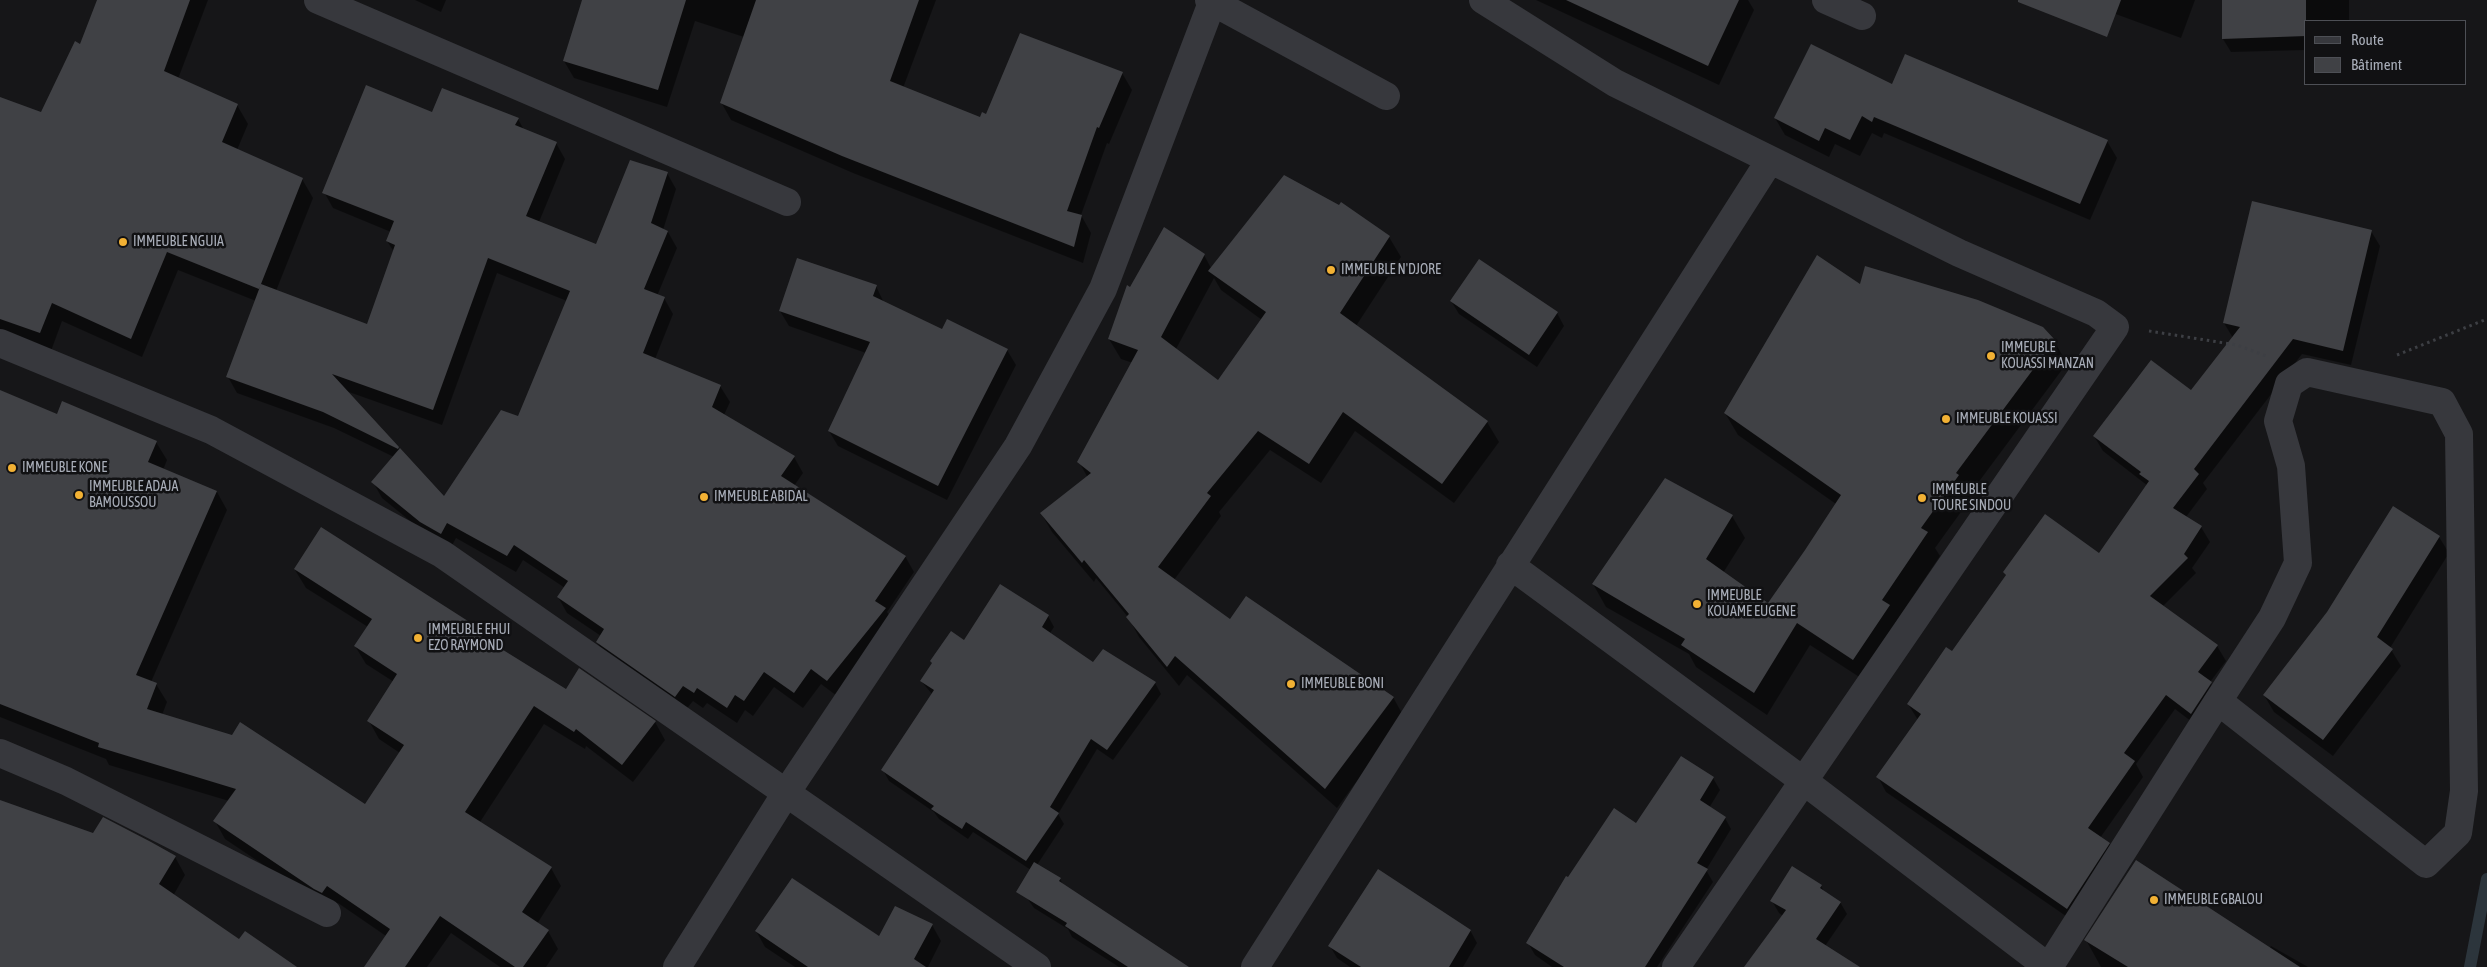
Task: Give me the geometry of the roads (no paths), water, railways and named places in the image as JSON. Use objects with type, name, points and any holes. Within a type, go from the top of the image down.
[{"type":"street","points":[[318,0],[787,202]]},
{"type":"street","points":[[1483,0],[1614,83],[1959,253],[2096,313],[2115,327],[1805,782],[1676,967]]},
{"type":"street","points":[[1826,0],[1862,16]]},
{"type":"street","points":[[677,967],[786,793],[1018,446],[1103,289],[1212,1],[1386,96]]},
{"type":"street","points":[[1255,967],[1770,160]]},
{"type":"street","points":[[0,343],[211,430],[442,554],[1037,967]]},
{"type":"street","points":[[1510,565],[1805,782],[2049,967],[2218,701],[2272,618],[2298,563],[2291,466],[2278,421],[2289,384],[2307,372],[2442,402],[2459,434],[2464,791],[2458,833],[2426,864],[2218,701]]},
{"type":"street","points":[[0,753],[66,781],[326,913]]},
{"type":"waterway","points":[[2470,967],[2487,879]]},
{"type":"place","name":"IMMEUBLE NGUIA","points":[[123,242]]},
{"type":"place","name":"IMMEUBLE N'DJORE","points":[[1331,270]]},
{"type":"place","name":"IMMEUBLE KOUASSI MANZAN","points":[[1991,356]]},
{"type":"place","name":"IMMEUBLE KOUASSI","points":[[1946,419]]},
{"type":"place","name":"IMMEUBLE KONE","points":[[12,468]]},
{"type":"place","name":"IMMEUBLE ADAJA BAMOUSSOU","points":[[79,495]]},
{"type":"place","name":"IMMEUBLE ABIDAL","points":[[704,497]]},
{"type":"place","name":"IMMEUBLE TOURE SINDOU","points":[[1922,498]]},
{"type":"place","name":"IMMEUBLE KOUAME EUGENE","points":[[1697,604]]},
{"type":"place","name":"IMMEUBLE EHUI EZO RAYMOND","points":[[418,638]]},
{"type":"place","name":"IMMEUBLE BONI","points":[[1291,684]]},
{"type":"place","name":"IMMEUBLE GBALOU","points":[[2154,900]]}]
